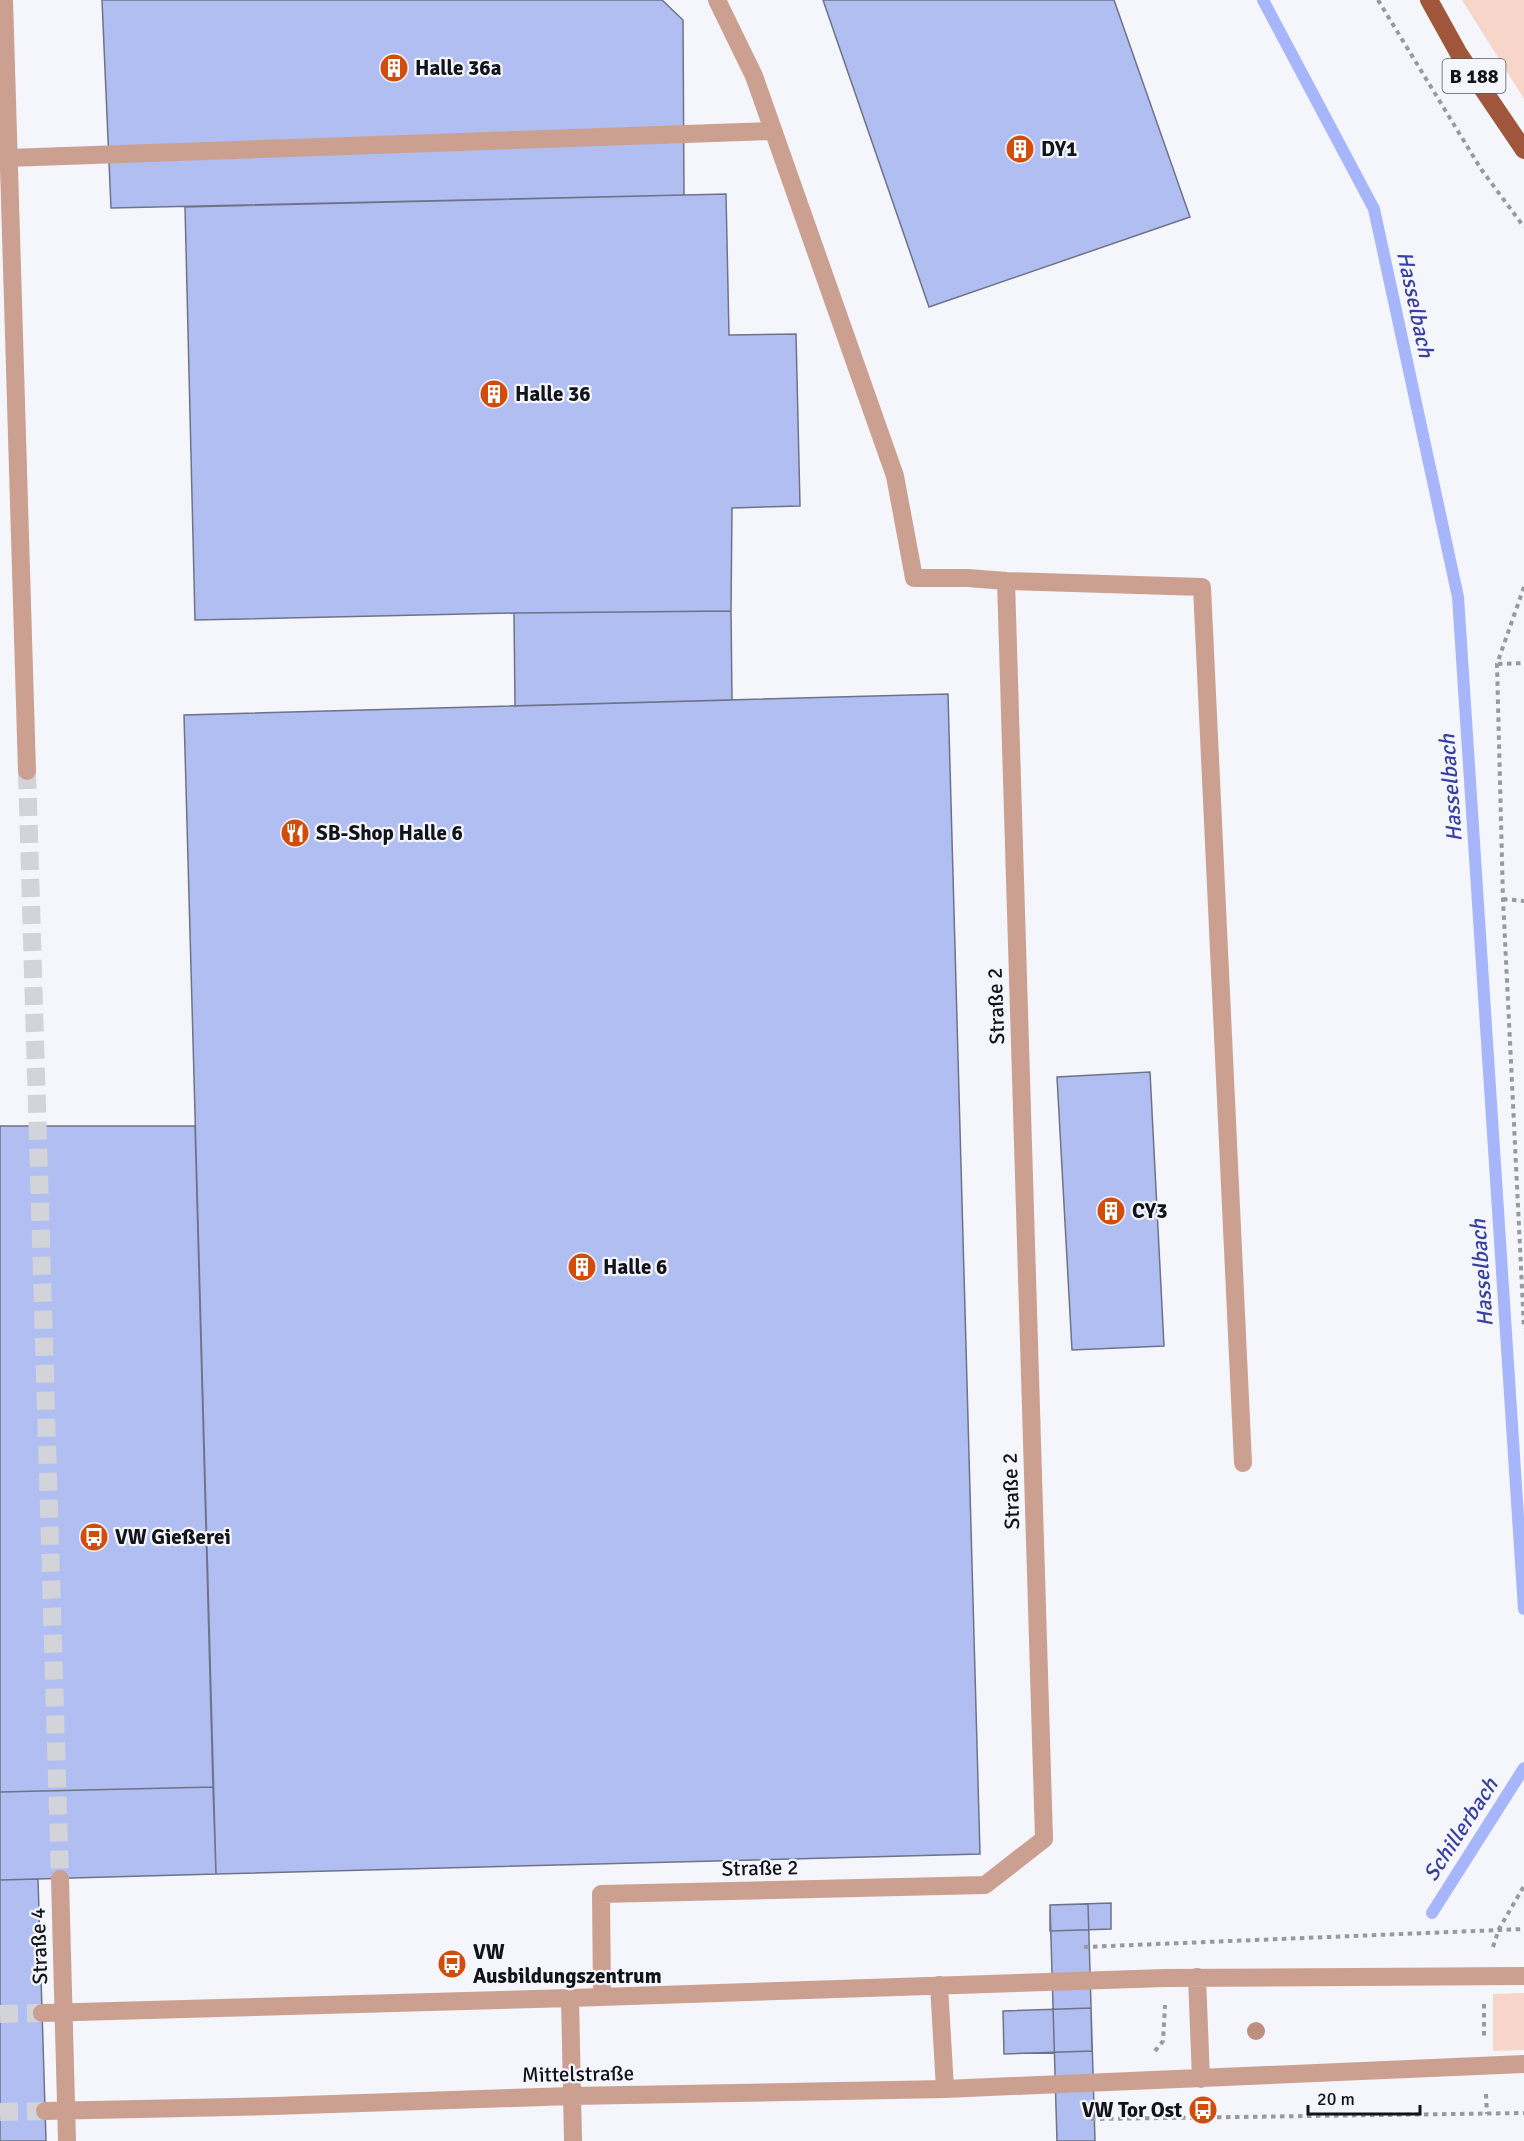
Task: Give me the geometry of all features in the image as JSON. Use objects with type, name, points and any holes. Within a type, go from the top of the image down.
[{"type":"main road","name":"B 188","points":[[1429,0],[1459,54],[1524,150]]},
{"type":"street","points":[[3,0],[3,59],[27,771]]},
{"type":"street","points":[[717,0],[754,76],[895,476],[914,578],[1202,587],[1243,1463]]},
{"type":"street","points":[[8,158],[772,131]]},
{"type":"street","name":"Straße 2","points":[[602,1997],[601,1894],[985,1885],[1044,1839],[1006,581]]},
{"type":"street","name":"Straße 4","points":[[60,1879],[63,2012]]},
{"type":"street","points":[[42,2013],[1197,1977],[1524,1976]]},
{"type":"street","points":[[1197,1977],[1201,2079]]},
{"type":"street","points":[[939,1985],[945,2089]]},
{"type":"street","points":[[570,1998],[573,2141]]},
{"type":"street","points":[[63,2012],[67,2141]]},
{"type":"street","name":"Mittelstraße","points":[[45,2111],[571,2096],[945,2089],[1524,2064]]},
{"type":"path","points":[[1378,0],[1481,169],[1524,227]]},
{"type":"path","points":[[1524,587],[1497,664],[1503,900],[1524,1329]]},
{"type":"path","points":[[1497,664],[1524,663]]},
{"type":"path","points":[[1503,900],[1524,901]]},
{"type":"path","points":[[1484,1977],[1499,1929],[1524,1886]]},
{"type":"path","points":[[1084,1947],[1524,1929]]},
{"type":"path","points":[[1135,2118],[1136,2053],[1158,2050],[1163,2041],[1164,1944]]},
{"type":"path","points":[[1091,2119],[1524,2113]]},
{"type":"shaded area","points":[[1462,0],[1524,0],[1524,99]]},
{"type":"shaded area","points":[[1524,1993],[1524,2050],[1493,2051],[1493,1994]]},
{"type":"building","name":"Halle 36a","points":[[102,0],[662,0],[683,20],[684,195],[111,208]]},
{"type":"building","name":"DY1","points":[[823,0],[1114,0],[1190,217],[929,307]]},
{"type":"building","name":"Halle 36","points":[[726,194],[729,335],[796,334],[800,506],[732,508],[731,611],[195,620],[185,207]]},
{"type":"building","points":[[731,611],[732,700],[515,706],[514,613]]},
{"type":"building","name":"Halle 6","points":[[948,694],[980,1854],[216,1874],[184,715]]},
{"type":"building","name":"CY3","points":[[1150,1072],[1164,1346],[1072,1350],[1057,1077]]},
{"type":"building","points":[[0,1126],[195,1126],[213,1787],[0,1792]]},
{"type":"building","points":[[213,1787],[216,1874],[0,1880],[0,1792]]},
{"type":"building","points":[[38,1879],[46,2141],[0,2141],[0,1880]]},
{"type":"building","points":[[1111,1903],[1111,1929],[1050,1931],[1050,1905]]},
{"type":"building","points":[[1088,1904],[1095,2141],[1057,2141],[1050,1905]]},
{"type":"building","points":[[1091,2008],[1092,2051],[1004,2054],[1003,2011]]},
{"type":"waterway","name":"Hasselbach","points":[[1263,0],[1374,209],[1458,597],[1524,1609]]},
{"type":"waterway","name":"Schillerbach","points":[[1432,1913],[1524,1768]]},
{"type":"tunnel","points":[[27,771],[60,1879]]},
{"type":"tunnel","points":[[0,2014],[42,2013]]},
{"type":"tunnel","points":[[0,2112],[45,2111]]},
{"type":"place","name":"Halle 36a","points":[[394,68]]},
{"type":"place","name":"DY1","points":[[1020,149]]},
{"type":"place","name":"Halle 36","points":[[494,394]]},
{"type":"place","name":"SB-Shop Halle 6","points":[[295,833]]},
{"type":"place","name":"CY3","points":[[1111,1211]]},
{"type":"place","name":"Halle 6","points":[[582,1267]]},
{"type":"place","name":"VW Gießerei","points":[[94,1537]]},
{"type":"place","name":"VW Ausbildungszentrum","points":[[452,1964]]},
{"type":"place","name":"VW Tor Ost","points":[[1203,2110]]}]
